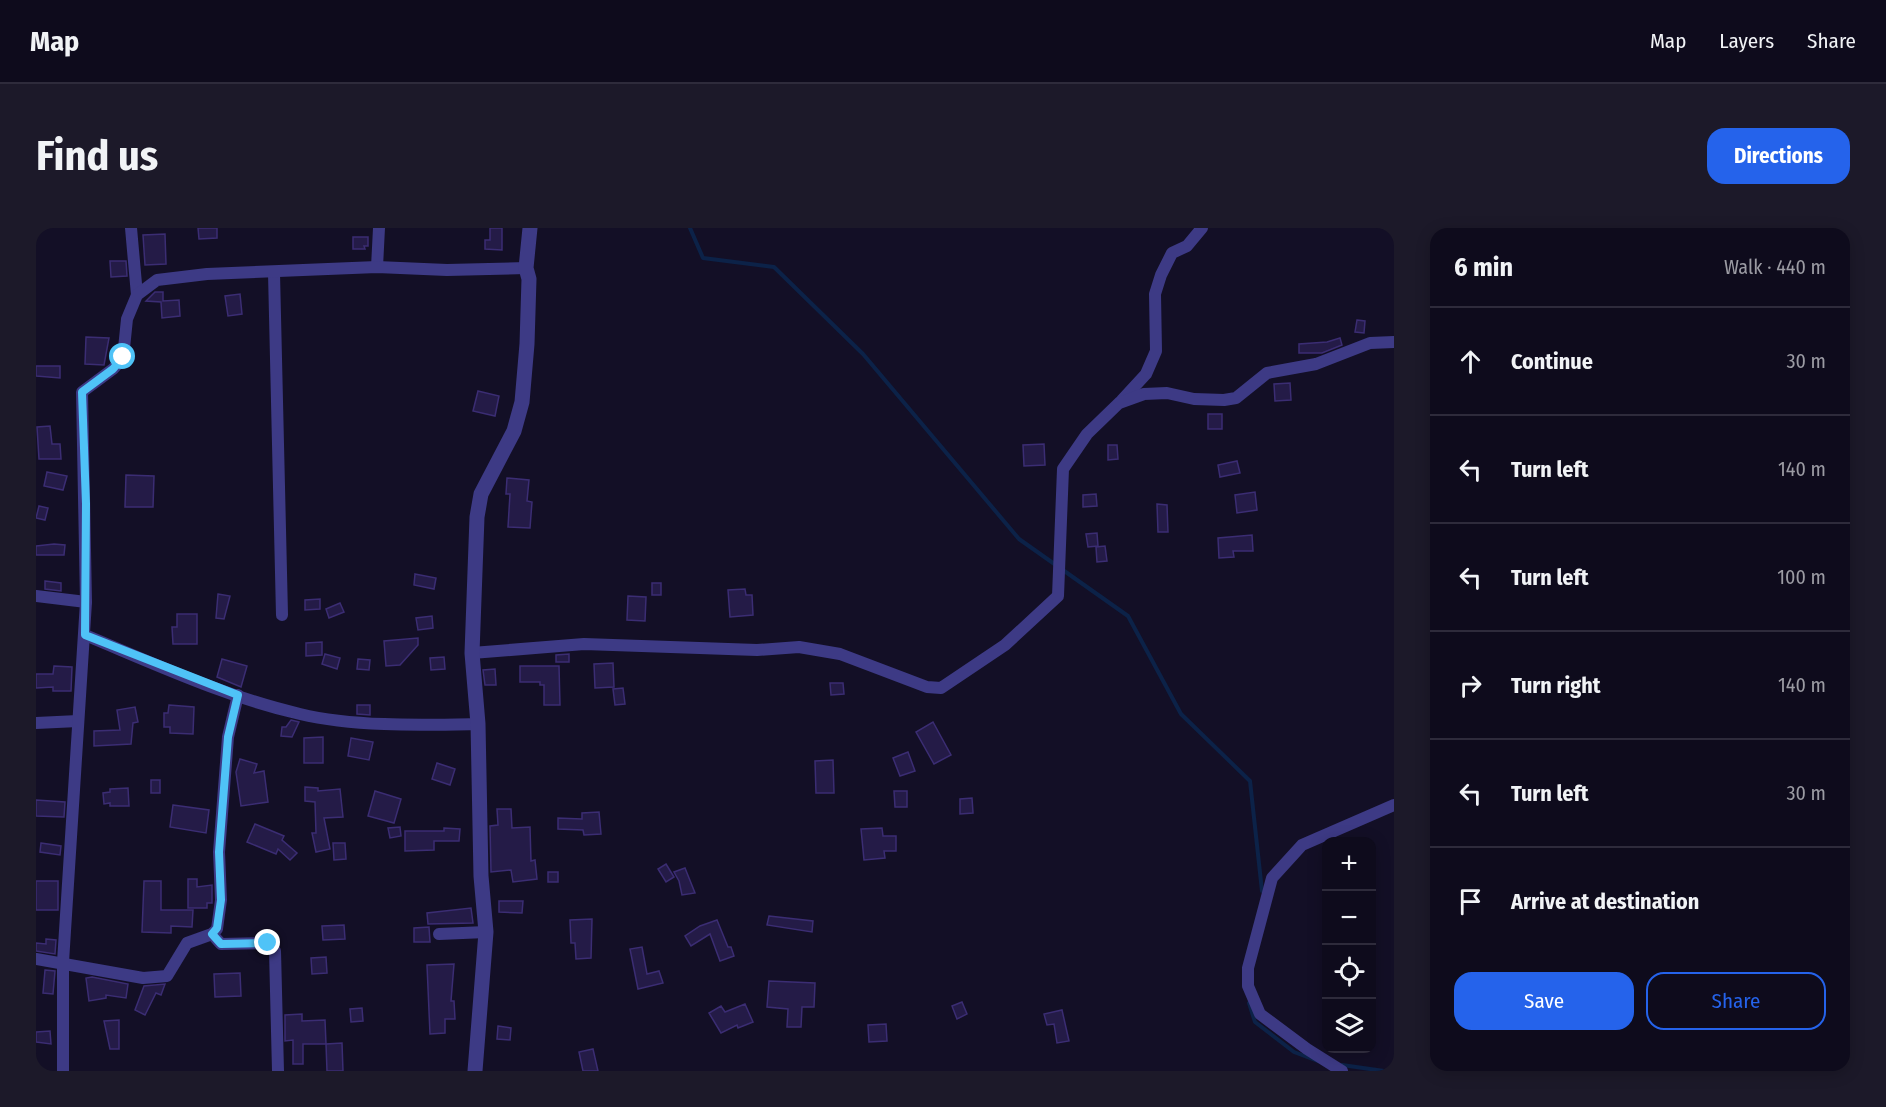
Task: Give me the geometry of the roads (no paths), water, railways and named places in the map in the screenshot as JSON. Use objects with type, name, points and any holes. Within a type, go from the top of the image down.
[{"type":"street","points":[[63,1071],[63,962],[86,602],[82,392],[113,369],[123,357],[127,319],[137,295],[131,228]]},
{"type":"street","points":[[377,267],[379,228]]},
{"type":"street","points":[[475,1071],[486,932],[481,876],[478,724],[472,652],[477,517],[482,494],[514,431],[522,402],[529,298],[526,268],[530,228]]},
{"type":"street","points":[[472,652],[584,644],[757,650],[799,646],[840,654],[927,687],[941,688],[1005,645],[1058,596],[1063,469],[1087,434],[1146,374],[1156,351],[1155,294],[1161,275],[1172,253],[1187,246],[1202,228]]},
{"type":"street","points":[[137,295],[157,280],[207,274],[377,267],[447,270],[526,268]]},
{"type":"street","points":[[274,273],[282,615]]},
{"type":"street","points":[[1119,403],[1144,394],[1167,393],[1194,399],[1236,398],[1267,373],[1316,364],[1370,343],[1394,342]]},
{"type":"street","points":[[36,596],[86,602]]},
{"type":"street","points":[[85,635],[238,695],[301,715],[392,725],[478,724]]},
{"type":"street","points":[[36,959],[143,978],[167,976],[187,943],[212,934],[217,928],[221,900],[219,852],[228,737],[238,695]]},
{"type":"street","points":[[36,723],[78,721]]},
{"type":"street","points":[[1342,1071],[1307,1049],[1260,1014],[1248,986],[1248,968],[1272,878],[1302,845],[1394,805]]},
{"type":"street","points":[[439,934],[486,932]]},
{"type":"street","points":[[212,934],[221,944],[268,943],[275,951],[278,1071]]},
{"type":"waterway","points":[[690,228],[703,258],[774,267],[863,354],[1019,539],[1128,616],[1181,714],[1250,781],[1262,891]]},
{"type":"waterway","points":[[1249,1003],[1255,1022],[1294,1052],[1323,1063]]},
{"type":"waterway","points":[[1342,1065],[1384,1071]]}]
